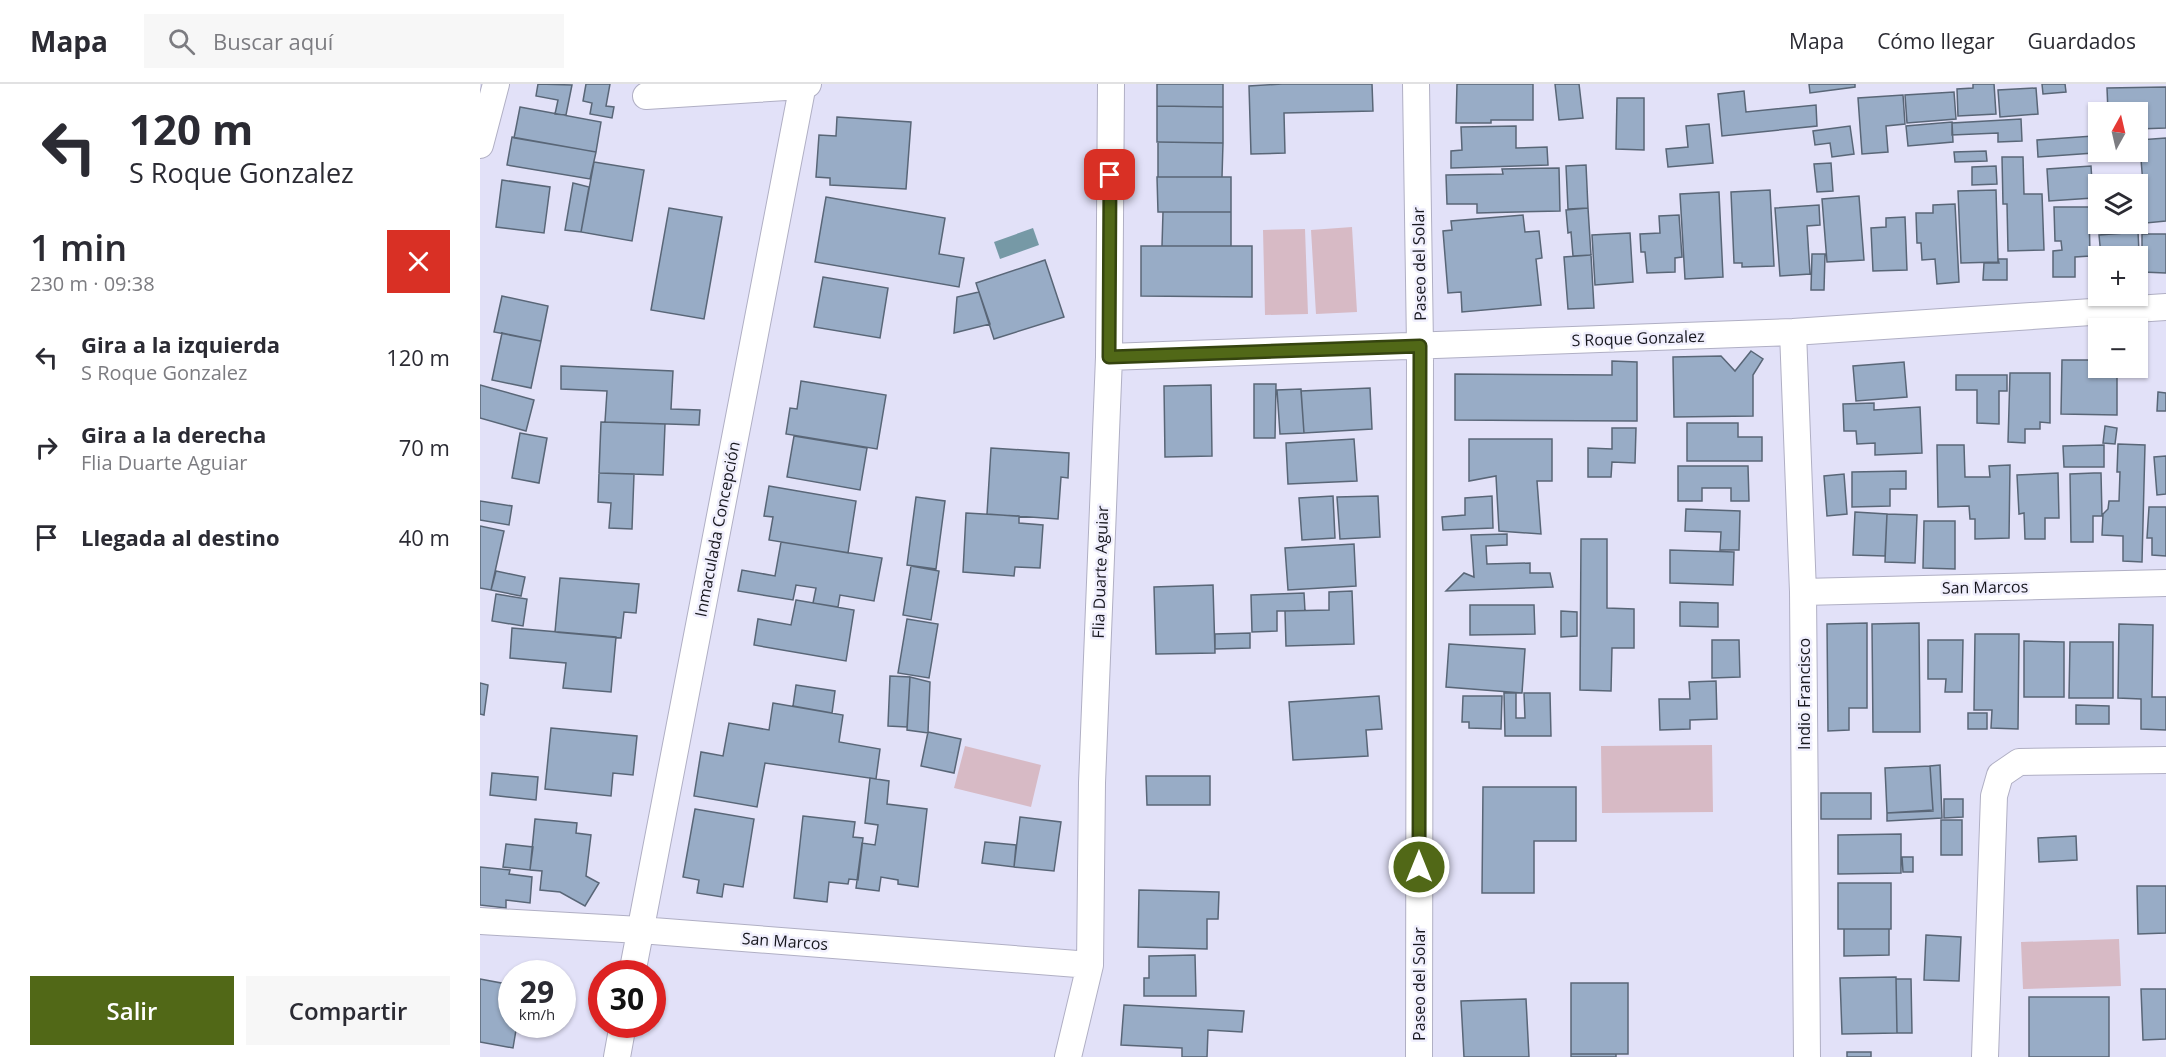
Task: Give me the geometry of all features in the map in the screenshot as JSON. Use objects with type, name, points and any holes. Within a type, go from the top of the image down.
[{"type":"street","points":[[482,131],[496,84]]},
{"type":"street","name":"Flia Duarte Aguiar","points":[[1068,1057],[1090,965],[1092,783],[1109,357],[1111,84]]},
{"type":"street","name":"Paseo del Solar","points":[[1416,84],[1420,346],[1419,1057]]},
{"type":"street","points":[[646,96],[804,85]]},
{"type":"street","name":"Inmaculada Concepción","points":[[635,960],[804,85]]},
{"type":"street","name":"S Roque Gonzalez","points":[[1109,357],[1793,332],[2166,307]]},
{"type":"street","name":"Indio Francisco","points":[[1793,332],[1803,592],[1807,1057]]},
{"type":"street","name":"San Marcos","points":[[1803,592],[2166,583]]},
{"type":"street","points":[[1985,1057],[1994,796],[2000,776],[2019,762],[2166,760]]},
{"type":"street","name":"San Marcos","points":[[480,921],[640,930],[1090,965]]},
{"type":"street","points":[[617,1057],[620,1038]]},
{"type":"shaded area","points":[[1352,227],[1357,312],[1316,314],[1311,230]]},
{"type":"shaded area","points":[[1305,229],[1308,314],[1265,315],[1263,230]]},
{"type":"shaded area","points":[[1712,745],[1713,812],[1602,813],[1601,746]]},
{"type":"shaded area","points":[[965,746],[1041,765],[1031,807],[954,788]]},
{"type":"shaded area","points":[[2119,939],[2121,986],[2023,989],[2021,942]]},
{"type":"water","points":[[1033,228],[1039,245],[1000,259],[994,242]]},
{"type":"building","points":[[538,84],[572,85],[566,115],[555,114],[558,100],[536,96]]},
{"type":"building","points":[[586,84],[610,84],[606,106],[614,107],[612,118],[590,114],[592,103],[583,101]]},
{"type":"building","points":[[1157,84],[1223,84],[1223,107],[1157,106]]},
{"type":"building","points":[[1372,84],[1373,111],[1284,113],[1285,153],[1251,154],[1249,86]]},
{"type":"building","points":[[1457,84],[1533,84],[1533,120],[1456,123]]},
{"type":"building","points":[[1555,84],[1579,84],[1583,118],[1559,120]]},
{"type":"building","points":[[1809,84],[1855,84],[1855,87],[1810,93]]},
{"type":"building","points":[[1973,84],[1994,84],[1996,114],[1958,116],[1957,89],[1973,88]]},
{"type":"building","points":[[2042,84],[2065,84],[2066,92],[2043,94]]},
{"type":"building","points":[[2166,87],[2166,128],[2148,129],[2148,102],[2108,102],[2107,88]]},
{"type":"building","points":[[2036,88],[2038,114],[2000,117],[1998,90]]},
{"type":"building","points":[[1744,91],[1746,112],[1816,105],[1817,126],[1722,136],[1718,94]]},
{"type":"building","points":[[1954,92],[1956,119],[1907,123],[1905,95]]},
{"type":"building","points":[[1903,95],[1905,124],[1886,126],[1888,152],[1862,154],[1858,98]]},
{"type":"building","points":[[1617,98],[1644,98],[1644,150],[1616,149]]},
{"type":"building","points":[[1157,106],[1223,107],[1223,143],[1157,142]]},
{"type":"building","points":[[520,107],[601,122],[596,152],[514,138]]},
{"type":"building","points":[[837,117],[911,122],[906,189],[830,185],[830,178],[816,177],[819,135],[836,136]]},
{"type":"building","points":[[2021,119],[2022,141],[1998,142],[1998,133],[1952,135],[1952,123]]},
{"type":"building","points":[[1952,122],[1953,142],[1908,146],[1906,126]]},
{"type":"building","points":[[1709,124],[1713,163],[1668,167],[1666,149],[1688,147],[1686,126]]},
{"type":"building","points":[[1516,126],[1516,148],[1547,147],[1548,165],[1451,168],[1451,151],[1462,150],[1461,127]]},
{"type":"building","points":[[1850,126],[1854,154],[1832,157],[1830,143],[1815,145],[1813,131]]},
{"type":"building","points":[[2088,136],[2088,153],[2038,157],[2037,140]]},
{"type":"building","points":[[512,137],[596,152],[590,179],[507,165]]},
{"type":"building","points":[[2166,138],[2166,221],[2148,223],[2148,174],[2142,174],[2141,162],[2148,162],[2148,139]]},
{"type":"building","points":[[1158,142],[1223,143],[1222,177],[1158,177]]},
{"type":"building","points":[[1986,151],[1987,161],[1955,162],[1954,152]]},
{"type":"building","points":[[2002,157],[2023,157],[2024,194],[2042,194],[2044,250],[2008,251],[2007,204],[2003,204]]},
{"type":"building","points":[[594,162],[644,170],[632,241],[581,232]]},
{"type":"building","points":[[1831,163],[1833,191],[1817,192],[1814,164]]},
{"type":"building","points":[[1586,165],[1588,208],[1568,209],[1566,166]]},
{"type":"building","points":[[1996,166],[1997,184],[1972,185],[1972,167]]},
{"type":"building","points":[[2091,166],[2092,174],[2088,174],[2088,198],[2049,201],[2047,169]]},
{"type":"building","points":[[1559,168],[1560,211],[1477,213],[1477,204],[1447,204],[1446,175],[1503,174],[1502,169]]},
{"type":"building","points":[[1157,177],[1231,177],[1231,212],[1158,212]]},
{"type":"building","points":[[502,180],[550,187],[544,233],[496,227]]},
{"type":"building","points":[[573,183],[589,187],[581,232],[565,230]]},
{"type":"building","points":[[1770,190],[1774,266],[1742,267],[1742,263],[1734,263],[1731,192]]},
{"type":"building","points":[[1996,190],[1998,262],[1961,263],[1958,191]]},
{"type":"building","points":[[1719,192],[1723,277],[1685,279],[1680,194]]},
{"type":"building","points":[[1859,196],[1864,260],[1827,262],[1822,199]]},
{"type":"building","points":[[826,197],[945,218],[939,254],[964,258],[959,287],[815,262]]},
{"type":"building","points":[[1955,204],[1959,282],[1937,284],[1935,259],[1922,260],[1921,243],[1917,243],[1916,213],[1933,213],[1933,205]]},
{"type":"building","points":[[1819,205],[1820,225],[1807,226],[1810,274],[1780,276],[1775,208]]},
{"type":"building","points":[[2054,207],[2088,207],[2088,256],[2075,257],[2075,277],[2053,277],[2053,251],[2062,250],[2061,241],[2055,241]]},
{"type":"building","points":[[669,208],[722,217],[704,319],[651,310]]},
{"type":"building","points":[[1588,208],[1591,255],[1573,256],[1566,210]]},
{"type":"building","points":[[1163,212],[1231,212],[1231,246],[1162,246]]},
{"type":"building","points":[[1523,215],[1525,232],[1539,231],[1542,258],[1536,259],[1541,305],[1462,312],[1461,292],[1448,293],[1443,231],[1452,230],[1451,221]]},
{"type":"building","points":[[1679,215],[1682,257],[1675,258],[1675,272],[1647,273],[1645,252],[1641,252],[1640,234],[1660,233],[1659,216]]},
{"type":"building","points":[[1905,217],[1907,270],[1873,271],[1871,228],[1886,227],[1886,218]]},
{"type":"building","points":[[1630,233],[1633,282],[1595,285],[1592,235]]},
{"type":"building","points":[[2138,234],[2139,246],[2100,246],[2099,235]]},
{"type":"building","points":[[2142,234],[2166,234],[2166,273],[2148,272],[2148,246],[2142,246]]},
{"type":"building","points":[[1141,246],[1252,246],[1252,297],[1141,296]]},
{"type":"building","points":[[1812,254],[1825,254],[1824,290],[1811,290]]},
{"type":"building","points":[[1591,255],[1594,308],[1568,309],[1564,257]]},
{"type":"building","points":[[1998,259],[2007,259],[2007,280],[1983,280],[1984,263],[1999,263]]},
{"type":"building","points":[[1045,260],[1064,317],[994,339],[976,283]]},
{"type":"building","points":[[823,277],[888,288],[880,338],[814,327]]},
{"type":"building","points":[[979,292],[990,324],[954,333],[957,297]]},
{"type":"building","points":[[502,296],[548,306],[541,341],[494,332]]},
{"type":"building","points":[[502,333],[541,341],[531,388],[492,380]]},
{"type":"building","points":[[1751,351],[1763,359],[1753,375],[1753,416],[1674,417],[1673,357],[1721,356],[1735,371]]},
{"type":"building","points":[[2062,360],[2088,360],[2088,378],[2117,378],[2117,415],[2061,414]]},
{"type":"building","points":[[1612,361],[1637,362],[1637,421],[1455,420],[1455,374],[1612,375]]},
{"type":"building","points":[[1904,362],[1907,397],[1856,401],[1853,366]]},
{"type":"building","points":[[561,366],[673,371],[671,409],[700,410],[699,425],[605,422],[607,391],[561,389]]},
{"type":"building","points":[[2010,373],[2050,373],[2050,423],[2040,422],[2040,429],[2025,429],[2025,443],[2008,442]]},
{"type":"building","points":[[1956,375],[2007,375],[2007,391],[1999,391],[1999,424],[1977,423],[1977,390],[1956,390]]},
{"type":"building","points":[[801,381],[886,395],[877,449],[786,434],[790,408],[797,409]]},
{"type":"building","points":[[1254,384],[1276,384],[1275,438],[1254,438]]},
{"type":"building","points":[[480,385],[534,400],[526,431],[480,418]]},
{"type":"building","points":[[1211,385],[1212,456],[1165,457],[1164,386]]},
{"type":"building","points":[[1370,388],[1372,429],[1304,433],[1301,391]]},
{"type":"building","points":[[1301,389],[1304,433],[1280,434],[1277,390]]},
{"type":"building","points":[[2158,392],[2166,393],[2166,411],[2157,411]]},
{"type":"building","points":[[1874,403],[1874,410],[1920,407],[1922,453],[1875,455],[1875,443],[1857,444],[1856,431],[1844,431],[1843,404]]},
{"type":"building","points":[[601,422],[665,424],[663,475],[599,473]]},
{"type":"building","points":[[1687,423],[1738,423],[1738,437],[1762,437],[1762,461],[1687,461]]},
{"type":"building","points":[[2105,426],[2117,428],[2115,444],[2103,443]]},
{"type":"building","points":[[1612,428],[1636,428],[1635,463],[1612,462],[1611,477],[1588,477],[1588,448],[1612,449]]},
{"type":"building","points":[[520,433],[547,438],[539,483],[512,478]]},
{"type":"building","points":[[794,436],[867,448],[860,490],[787,477]]},
{"type":"building","points":[[1354,439],[1357,481],[1288,484],[1286,443]]},
{"type":"building","points":[[1469,439],[1552,439],[1552,481],[1537,481],[1541,534],[1499,531],[1496,476],[1469,481]]},
{"type":"building","points":[[2118,444],[2145,445],[2142,562],[2123,561],[2123,536],[2102,535],[2103,514],[2108,509],[2109,501],[2119,501]]},
{"type":"building","points":[[1937,445],[1964,445],[1965,477],[1990,477],[1989,466],[2010,465],[2009,538],[1975,539],[1975,519],[1970,519],[1969,506],[1938,507]]},
{"type":"building","points":[[2104,445],[2104,467],[2064,467],[2063,446]]},
{"type":"building","points":[[991,448],[1069,453],[1068,478],[1061,477],[1058,519],[987,514]]},
{"type":"building","points":[[2166,456],[2166,494],[2157,495],[2154,457]]},
{"type":"building","points":[[1678,466],[1748,466],[1749,501],[1731,501],[1731,488],[1702,488],[1702,501],[1678,501]]},
{"type":"building","points":[[1906,471],[1906,489],[1890,489],[1890,506],[1852,507],[1852,472]]},
{"type":"building","points":[[599,473],[634,474],[632,529],[609,528],[611,503],[598,502]]},
{"type":"building","points":[[2058,473],[2059,518],[2045,518],[2045,539],[2025,539],[2024,513],[2019,514],[2017,475]]},
{"type":"building","points":[[2101,473],[2102,516],[2093,516],[2093,542],[2071,542],[2070,474]]},
{"type":"building","points":[[1844,474],[1847,514],[1827,516],[1824,476]]},
{"type":"building","points":[[769,486],[856,501],[848,553],[769,540],[773,517],[764,516]]},
{"type":"building","points":[[1333,496],[1335,538],[1302,540],[1299,498]]},
{"type":"building","points":[[1378,496],[1380,537],[1340,539],[1337,497]]},
{"type":"building","points":[[1492,496],[1493,528],[1443,530],[1442,517],[1465,515],[1465,498]]},
{"type":"building","points":[[916,497],[945,501],[936,569],[907,565]]},
{"type":"building","points":[[480,501],[512,506],[509,525],[480,520]]},
{"type":"building","points":[[2149,507],[2166,507],[2166,556],[2152,555],[2152,538],[2147,538]]},
{"type":"building","points":[[1686,509],[1740,511],[1739,550],[1720,550],[1721,532],[1685,531]]},
{"type":"building","points":[[1855,512],[1887,514],[1885,556],[1853,555]]},
{"type":"building","points":[[966,513],[1019,516],[1019,523],[1043,525],[1040,568],[1015,567],[1014,576],[963,572]]},
{"type":"building","points":[[1887,514],[1917,515],[1915,563],[1885,562]]},
{"type":"building","points":[[1924,521],[1955,521],[1955,569],[1923,568]]},
{"type":"building","points":[[480,526],[504,531],[491,590],[480,588]]},
{"type":"building","points":[[1507,534],[1507,545],[1486,546],[1487,564],[1530,563],[1530,573],[1550,573],[1553,587],[1446,591],[1464,573],[1474,577],[1471,535]]},
{"type":"building","points":[[1581,539],[1607,539],[1607,608],[1634,609],[1634,648],[1612,648],[1611,691],[1580,690]]},
{"type":"building","points":[[781,542],[882,558],[874,601],[840,595],[838,607],[813,603],[816,588],[796,585],[793,600],[738,591],[742,570],[775,576]]},
{"type":"building","points":[[1354,544],[1356,586],[1288,590],[1285,548]]},
{"type":"building","points":[[1670,550],[1734,552],[1733,585],[1670,583]]},
{"type":"building","points":[[911,566],[939,571],[931,620],[903,615]]},
{"type":"building","points":[[496,571],[525,577],[521,596],[491,590]]},
{"type":"building","points":[[560,578],[639,584],[636,613],[624,612],[621,638],[555,632]]},
{"type":"building","points":[[1213,585],[1215,653],[1156,654],[1154,587]]},
{"type":"building","points":[[1352,591],[1354,644],[1286,646],[1285,611],[1329,610],[1329,592]]},
{"type":"building","points":[[1304,593],[1305,611],[1277,611],[1277,631],[1252,632],[1251,595]]},
{"type":"building","points":[[496,594],[527,599],[523,626],[492,621]]},
{"type":"building","points":[[796,600],[854,610],[846,661],[754,645],[758,619],[791,625]]},
{"type":"building","points":[[1680,602],[1718,603],[1718,627],[1680,626]]},
{"type":"building","points":[[1470,605],[1534,605],[1535,634],[1470,635]]},
{"type":"building","points":[[1561,611],[1577,612],[1577,636],[1561,637]]},
{"type":"building","points":[[907,619],[938,624],[929,678],[898,673]]},
{"type":"building","points":[[1867,623],[1867,708],[1849,708],[1849,730],[1828,731],[1827,624]]},
{"type":"building","points":[[1919,623],[1920,732],[1873,732],[1872,624]]},
{"type":"building","points":[[2119,624],[2153,625],[2152,697],[2166,697],[2166,730],[2141,729],[2141,699],[2118,698]]},
{"type":"building","points":[[512,628],[616,637],[611,692],[563,688],[566,663],[510,658]]},
{"type":"building","points":[[1250,633],[1250,648],[1215,649],[1215,634]]},
{"type":"building","points":[[1975,634],[2019,634],[2018,729],[1991,728],[1992,710],[1974,710]]},
{"type":"building","points":[[1712,640],[1739,640],[1740,677],[1712,678]]},
{"type":"building","points":[[1928,640],[1963,640],[1962,692],[1945,692],[1946,679],[1928,679]]},
{"type":"building","points":[[2024,641],[2064,642],[2064,697],[2024,697]]},
{"type":"building","points":[[2070,642],[2113,642],[2113,698],[2069,698]]},
{"type":"building","points":[[1449,644],[1525,649],[1522,693],[1446,687]]},
{"type":"building","points":[[890,676],[910,677],[907,727],[888,726]]},
{"type":"building","points":[[910,677],[930,682],[928,733],[907,730]]},
{"type":"building","points":[[1716,681],[1717,719],[1690,720],[1690,729],[1660,730],[1659,699],[1690,699],[1689,682]]},
{"type":"building","points":[[480,683],[488,685],[484,715],[480,714]]},
{"type":"building","points":[[796,685],[835,691],[832,713],[793,706]]},
{"type":"building","points":[[1504,693],[1516,693],[1516,718],[1525,718],[1524,693],[1550,693],[1551,736],[1505,736]]},
{"type":"building","points":[[1379,696],[1382,729],[1366,730],[1368,756],[1293,760],[1289,702]]},
{"type":"building","points":[[1463,696],[1502,696],[1501,729],[1469,728],[1469,722],[1462,722]]},
{"type":"building","points":[[773,703],[843,715],[839,742],[880,749],[876,779],[765,763],[757,807],[694,796],[701,752],[723,756],[729,723],[769,730]]},
{"type":"building","points":[[2076,705],[2109,706],[2109,724],[2076,724]]},
{"type":"building","points":[[1968,713],[1987,713],[1987,729],[1968,729]]},
{"type":"building","points":[[551,728],[637,736],[633,775],[613,773],[611,796],[545,789]]},
{"type":"building","points":[[928,732],[961,739],[954,773],[921,766]]},
{"type":"building","points":[[1940,765],[1942,818],[1887,821],[1887,813],[1933,811],[1930,766]]},
{"type":"building","points":[[1930,766],[1933,810],[1887,813],[1885,768]]},
{"type":"building","points":[[492,773],[538,777],[536,800],[490,795]]},
{"type":"building","points":[[1146,776],[1210,776],[1210,805],[1147,805]]},
{"type":"building","points":[[870,778],[889,781],[887,804],[927,809],[918,887],[898,884],[898,880],[881,877],[879,891],[856,888],[862,843],[875,845],[878,825],[865,823]]},
{"type":"building","points":[[1483,787],[1576,787],[1576,841],[1534,841],[1534,893],[1482,893]]},
{"type":"building","points":[[1821,793],[1871,793],[1871,819],[1821,819]]},
{"type":"building","points":[[1944,799],[1963,799],[1963,817],[1944,818]]},
{"type":"building","points":[[695,809],[754,819],[743,887],[724,884],[722,897],[697,893],[699,880],[683,877]]},
{"type":"building","points":[[803,816],[855,822],[853,837],[863,838],[858,880],[849,879],[848,884],[829,882],[827,902],[794,898]]},
{"type":"building","points":[[1020,817],[1061,822],[1054,871],[1014,867]]},
{"type":"building","points":[[535,819],[577,823],[576,833],[591,835],[586,876],[599,883],[585,906],[560,892],[540,890],[542,871],[530,870]]},
{"type":"building","points":[[1941,820],[1962,820],[1962,855],[1941,855]]},
{"type":"building","points":[[1901,834],[1901,873],[1838,874],[1838,835]]},
{"type":"building","points":[[2076,836],[2077,860],[2039,862],[2038,838]]},
{"type":"building","points":[[985,842],[1016,845],[1014,867],[982,863]]},
{"type":"building","points":[[506,844],[533,847],[530,870],[503,867]]},
{"type":"building","points":[[1902,857],[1913,857],[1913,872],[1903,872]]},
{"type":"building","points":[[480,867],[510,870],[509,874],[532,877],[530,903],[506,900],[506,908],[480,905]]},
{"type":"building","points":[[1838,883],[1891,883],[1891,929],[1838,929]]},
{"type":"building","points":[[2137,886],[2166,886],[2166,933],[2138,934]]},
{"type":"building","points":[[1139,890],[1219,892],[1218,919],[1207,919],[1207,949],[1138,947]]},
{"type":"building","points":[[1844,929],[1889,929],[1889,955],[1844,956]]},
{"type":"building","points":[[1926,935],[1961,937],[1959,981],[1924,980]]},
{"type":"building","points":[[1195,955],[1196,996],[1144,996],[1144,978],[1149,978],[1149,956]]},
{"type":"building","points":[[1896,977],[1897,1033],[1842,1034],[1840,978]]},
{"type":"building","points":[[480,979],[498,982],[498,1038],[515,1038],[513,1048],[480,1042]]},
{"type":"building","points":[[1896,979],[1911,979],[1912,1033],[1897,1033]]},
{"type":"building","points":[[1571,983],[1628,983],[1628,1054],[1571,1054]]},
{"type":"building","points":[[2141,989],[2166,989],[2166,1039],[2143,1040]]},
{"type":"building","points":[[2029,997],[2109,997],[2109,1057],[2029,1057]]},
{"type":"building","points":[[1526,999],[1529,1057],[1464,1057],[1461,1001]]},
{"type":"building","points":[[1124,1005],[1244,1011],[1242,1032],[1208,1030],[1207,1057],[1182,1057],[1182,1048],[1121,1045]]},
{"type":"building","points":[[1847,1052],[1871,1052],[1871,1057],[1847,1057]]},
{"type":"building","points":[[1571,1054],[1616,1054],[1616,1057],[1571,1057]]},
{"type":"route","points":[[1110,175],[1109,357],[1420,346],[1419,867]]}]
